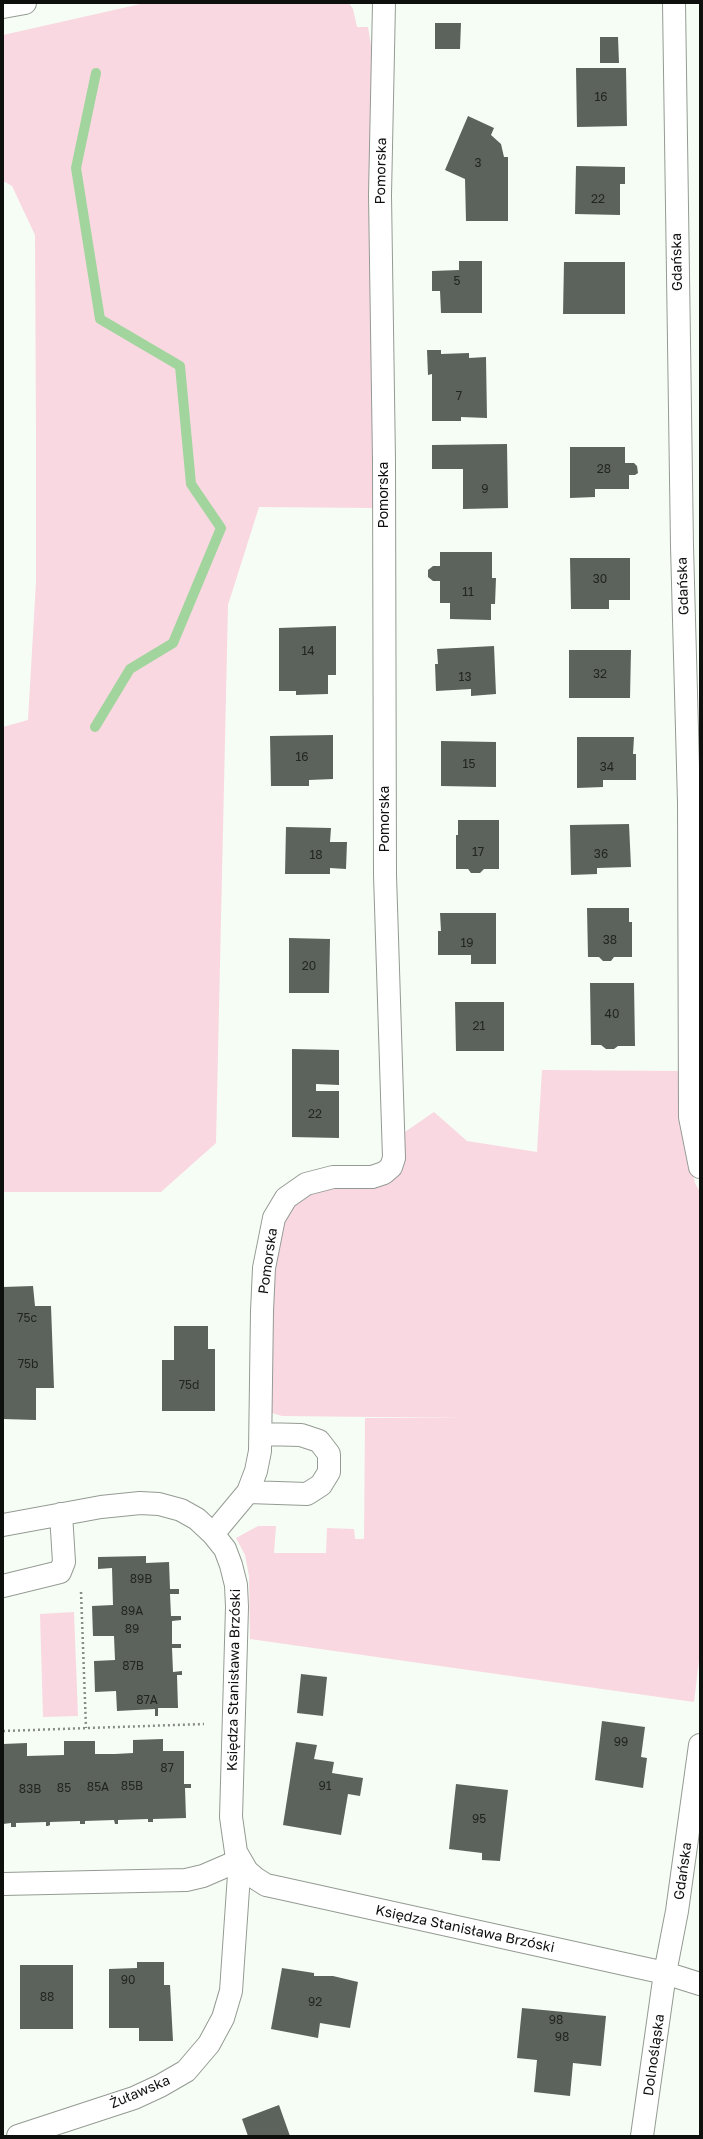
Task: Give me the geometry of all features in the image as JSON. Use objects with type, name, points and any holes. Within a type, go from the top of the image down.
[{"type":"street","points":[[3,8],[25,3]]},
{"type":"street","name":"Pomorska","points":[[213,1534],[248,1492],[256,1472],[261,1434],[264,1268],[274,1218],[286,1198],[306,1184],[334,1177],[372,1177],[384,1173],[391,1167],[394,1158],[395,1144],[385,875],[384,461],[380,195],[384,3]]},
{"type":"street","name":"Gdańska","points":[[674,3],[682,546],[690,803],[690,1117],[700,1167]]},
{"type":"street","points":[[248,1492],[307,1494],[321,1485],[329,1472],[329,1454],[319,1441],[301,1435],[261,1434]]},
{"type":"street","name":"Księdza Stanisława Brzóski","points":[[3,1525],[101,1507],[140,1503],[159,1504],[181,1510],[192,1516],[213,1534],[224,1549],[231,1565],[236,1585],[237,1608],[231,1816],[236,1852],[246,1871],[255,1878],[266,1884],[280,1888],[665,1973],[700,1984]]},
{"type":"street","points":[[3,1586],[60,1572],[64,1562],[62,1514]]},
{"type":"street","name":"Gdańska","points":[[665,1973],[677,1911],[700,1745]]},
{"type":"street","points":[[3,1884],[186,1880],[203,1876],[240,1860]]},
{"type":"street","name":"Żuławska","points":[[18,2136],[134,2098],[160,2086],[186,2071],[209,2044],[223,2018],[231,1991],[240,1860]]},
{"type":"street","name":"Dolnośląska","points":[[642,2136],[665,1973]]},
{"type":"path","points":[[81,1590],[86,1728]]},
{"type":"path","points":[[3,1731],[206,1724]]},
{"type":"shaded area","points":[[145,3],[349,3],[353,9],[357,27],[368,27],[372,51],[375,508],[259,507],[228,605],[216,1143],[161,1192],[3,1192],[3,727],[28,720],[36,582],[36,436],[35,235],[12,186],[3,181],[3,35]]},
{"type":"shaded area","points":[[542,1070],[681,1071],[682,1134],[695,1183],[700,1192],[700,1652],[694,1702],[250,1639],[249,1576],[245,1555],[236,1538],[258,1526],[276,1526],[274,1553],[326,1553],[327,1528],[354,1529],[355,1539],[364,1539],[365,1418],[468,1418],[282,1416],[272,1413],[272,1290],[284,1221],[296,1202],[309,1192],[334,1184],[375,1184],[402,1134],[434,1112],[467,1141],[537,1152]]},
{"type":"shaded area","points":[[74,1612],[78,1716],[43,1717],[40,1614]]},
{"type":"building","points":[[435,23],[461,23],[460,49],[435,49]]},
{"type":"building","points":[[600,37],[618,37],[619,63],[600,63]]},
{"type":"building","points":[[576,68],[626,68],[627,126],[577,127]]},
{"type":"building","points":[[468,116],[494,128],[491,135],[501,144],[504,157],[508,157],[508,221],[466,221],[465,179],[445,170]]},
{"type":"building","points":[[576,166],[625,167],[625,184],[620,184],[620,215],[575,214]]},
{"type":"building","points":[[459,261],[482,261],[482,313],[441,313],[440,291],[432,291],[432,271],[459,270]]},
{"type":"building","points":[[564,262],[625,262],[625,314],[563,314]]},
{"type":"building","points":[[427,350],[441,350],[441,354],[469,353],[469,358],[486,357],[487,418],[461,417],[461,421],[432,421],[432,374],[428,375]]},
{"type":"building","points":[[507,444],[508,508],[463,509],[463,469],[432,469],[432,445]]},
{"type":"building","points":[[570,447],[625,447],[625,463],[634,463],[637,466],[638,473],[635,475],[629,475],[629,489],[595,489],[595,497],[570,498]]},
{"type":"building","points":[[440,552],[492,552],[492,578],[496,578],[495,604],[491,604],[491,620],[450,619],[450,603],[440,603],[440,581],[433,581],[428,577],[428,570],[433,566],[440,566]]},
{"type":"building","points":[[570,558],[630,558],[630,600],[609,600],[609,609],[571,609]]},
{"type":"building","points":[[336,626],[336,675],[328,675],[328,694],[296,695],[296,691],[279,691],[279,628]]},
{"type":"building","points":[[494,646],[496,694],[471,696],[471,689],[436,691],[435,664],[438,664],[437,649]]},
{"type":"building","points":[[569,650],[631,650],[630,698],[569,698]]},
{"type":"building","points":[[333,735],[333,779],[309,780],[309,786],[271,786],[270,736]]},
{"type":"building","points":[[577,737],[634,737],[633,754],[636,754],[636,780],[603,780],[603,787],[577,788]]},
{"type":"building","points":[[441,741],[496,742],[496,787],[441,786]]},
{"type":"building","points":[[458,820],[499,820],[499,869],[484,869],[480,873],[471,873],[468,869],[456,869],[456,835],[458,835]]},
{"type":"building","points":[[629,824],[631,867],[597,868],[597,874],[571,875],[570,825]]},
{"type":"building","points":[[286,827],[331,828],[330,842],[347,842],[346,869],[330,868],[330,874],[285,874]]},
{"type":"building","points":[[587,908],[629,908],[629,922],[632,922],[632,957],[614,957],[611,961],[603,961],[599,957],[588,957]]},
{"type":"building","points":[[440,913],[496,913],[496,964],[471,964],[471,955],[438,955],[438,931],[441,931]]},
{"type":"building","points":[[289,938],[330,939],[329,993],[289,993]]},
{"type":"building","points":[[590,983],[634,983],[635,1046],[618,1046],[614,1049],[606,1049],[601,1045],[591,1045]]},
{"type":"building","points":[[455,1002],[504,1002],[504,1051],[456,1051]]},
{"type":"building","points":[[292,1049],[339,1050],[339,1085],[316,1084],[316,1091],[339,1091],[339,1138],[292,1137]]},
{"type":"building","points":[[33,1286],[35,1306],[51,1306],[54,1388],[36,1388],[36,1420],[3,1419],[3,1287]]},
{"type":"building","points":[[174,1326],[208,1326],[208,1349],[215,1349],[215,1411],[162,1411],[162,1360],[174,1360]]},
{"type":"building","points":[[146,1556],[146,1563],[169,1562],[170,1589],[179,1589],[179,1594],[170,1594],[171,1616],[181,1616],[181,1620],[172,1621],[172,1644],[181,1644],[181,1648],[172,1648],[173,1672],[182,1671],[182,1675],[177,1675],[178,1708],[158,1708],[158,1716],[155,1716],[155,1709],[117,1711],[116,1691],[95,1692],[94,1661],[115,1660],[114,1636],[93,1636],[92,1606],[113,1605],[112,1568],[98,1569],[98,1557]]},
{"type":"building","points":[[301,1674],[327,1677],[323,1716],[297,1713]]},
{"type":"building","points":[[602,1721],[645,1727],[641,1757],[647,1758],[643,1788],[595,1780]]},
{"type":"building","points":[[163,1739],[163,1751],[184,1751],[184,1784],[191,1784],[191,1788],[185,1788],[186,1818],[153,1819],[153,1822],[148,1822],[148,1819],[118,1820],[118,1824],[115,1824],[114,1820],[85,1821],[85,1824],[80,1824],[80,1821],[50,1822],[50,1825],[48,1826],[46,1826],[46,1822],[16,1823],[16,1827],[11,1827],[11,1823],[3,1824],[3,1744],[27,1743],[27,1756],[64,1755],[64,1741],[95,1741],[95,1754],[115,1754],[133,1753],[133,1740]]},
{"type":"building","points":[[296,1742],[317,1745],[314,1759],[334,1762],[332,1773],[363,1778],[360,1796],[348,1794],[341,1835],[283,1825]]},
{"type":"building","points":[[456,1784],[508,1790],[500,1861],[482,1860],[482,1853],[449,1849]]},
{"type":"building","points":[[137,1962],[164,1962],[164,1985],[170,1985],[173,2041],[139,2041],[139,2028],[109,2028],[109,1969],[137,1968]]},
{"type":"building","points":[[20,1965],[73,1965],[73,2029],[20,2029]]},
{"type":"building","points":[[282,1968],[314,1973],[314,1976],[333,1976],[358,1982],[350,2028],[320,2023],[318,2038],[271,2029]]},
{"type":"building","points":[[522,2008],[606,2016],[601,2066],[573,2063],[570,2096],[534,2092],[537,2060],[517,2058]]},
{"type":"building","points":[[279,2105],[290,2136],[248,2136],[242,2119]]},
{"type":"waterway","points":[[95,727],[130,669],[173,643],[221,528],[191,484],[180,366],[100,319],[76,168],[96,73]]}]
